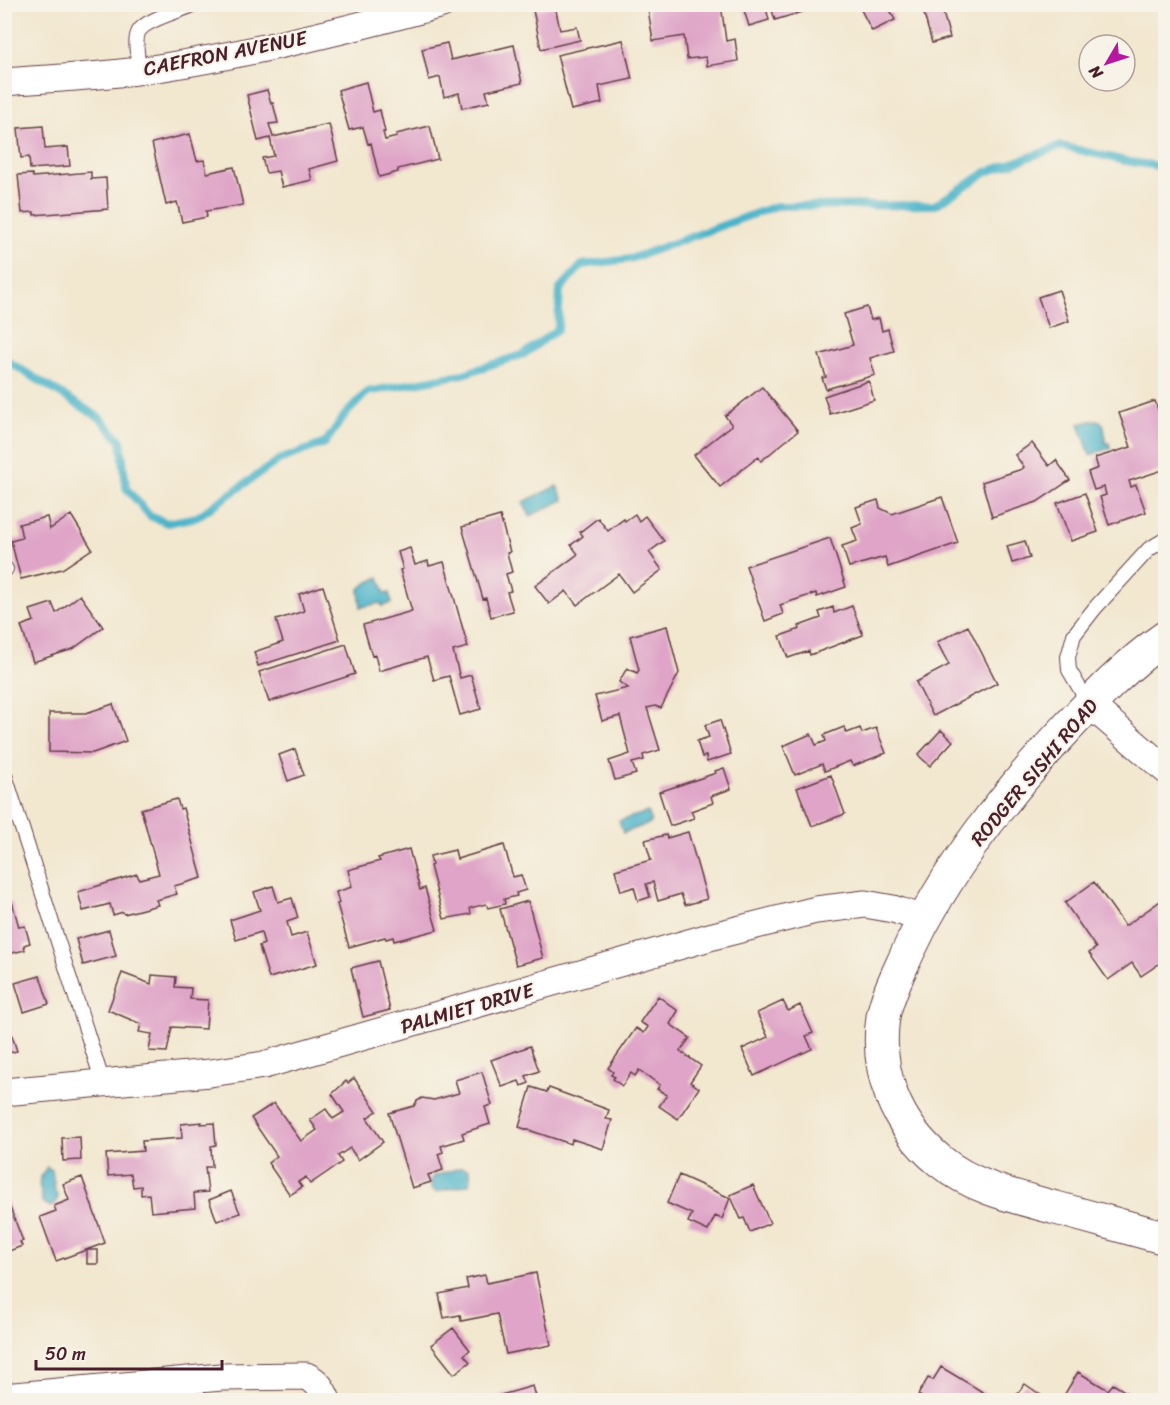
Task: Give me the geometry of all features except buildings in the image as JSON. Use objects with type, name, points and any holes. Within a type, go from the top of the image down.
[{"type":"main road","name":"RODGER SISHI ROAD","points":[[1166,637],[1116,676],[1046,751],[985,824],[924,918],[887,1000],[881,1036],[882,1064],[892,1099],[907,1126],[940,1161],[963,1178],[1004,1194],[1166,1238]]},
{"type":"street","name":"CAEFRON AVENUE","points":[[4,82],[140,70],[231,55],[442,4]]},
{"type":"street","points":[[1089,704],[1166,770]]},
{"type":"street","name":"PALMIET DRIVE","points":[[4,1092],[210,1073],[264,1065],[713,936],[816,910],[865,904],[924,918]]},
{"type":"street","points":[[4,1397],[220,1377],[306,1376],[314,1379],[320,1385],[327,1401]]},
{"type":"lane","points":[[140,70],[137,40],[139,31],[153,21],[196,4]]},
{"type":"lane","points":[[1089,704],[1069,670],[1068,657],[1074,635],[1095,608],[1149,549],[1166,539]]},
{"type":"lane","points":[[4,772],[103,1083]]},
{"type":"water","points":[[1094,420],[1103,425],[1105,443],[1109,443],[1110,448],[1090,455],[1079,424]]},
{"type":"water","points":[[557,486],[564,500],[530,516],[523,502]]},
{"type":"water","points":[[379,577],[385,594],[389,593],[392,603],[361,607],[359,590]]},
{"type":"water","points":[[648,812],[651,823],[623,833],[619,821]]},
{"type":"water","points":[[47,1167],[52,1170],[58,1196],[51,1207],[42,1202],[39,1184]]},
{"type":"water","points":[[462,1167],[469,1169],[471,1179],[469,1184],[437,1192],[431,1189],[434,1176]]},
{"type":"waterway","points":[[4,359],[100,418],[121,441],[126,488],[150,516],[167,523],[197,517],[279,460],[325,443],[344,416],[367,392],[463,374],[524,354],[558,329],[560,289],[582,265],[630,259],[776,206],[935,205],[987,172],[1061,146],[1130,162],[1166,167]]}]
